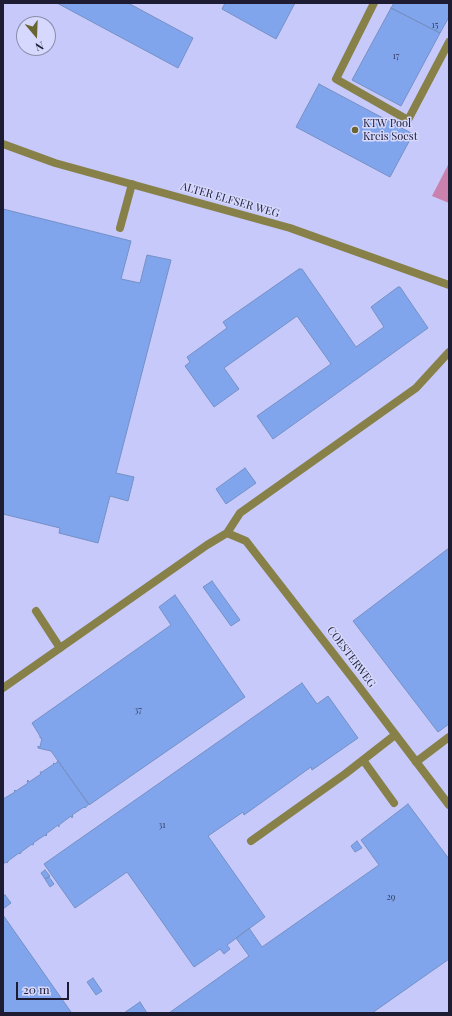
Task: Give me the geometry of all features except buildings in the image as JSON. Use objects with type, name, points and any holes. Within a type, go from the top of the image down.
[{"type":"street","points":[[374,3],[336,79],[408,120],[449,42]]},
{"type":"street","name":"ALTER ELFSER WEG","points":[[3,144],[55,164],[290,228],[449,285]]},
{"type":"street","points":[[120,228],[132,184]]},
{"type":"street","points":[[3,688],[207,545],[227,533],[240,513],[416,388],[449,352]]},
{"type":"street","name":"COESTERWEG","points":[[227,533],[246,541],[449,805]]},
{"type":"street","points":[[36,611],[60,648]]},
{"type":"street","points":[[251,841],[396,735]]},
{"type":"street","points":[[416,762],[449,737]]},
{"type":"street","points":[[362,760],[394,804]]},
{"type":"shaded area","points":[[449,163],[449,203],[432,196]]},
{"type":"place","name":"KTW Pool Kreis Soest","points":[[355,130]]}]
